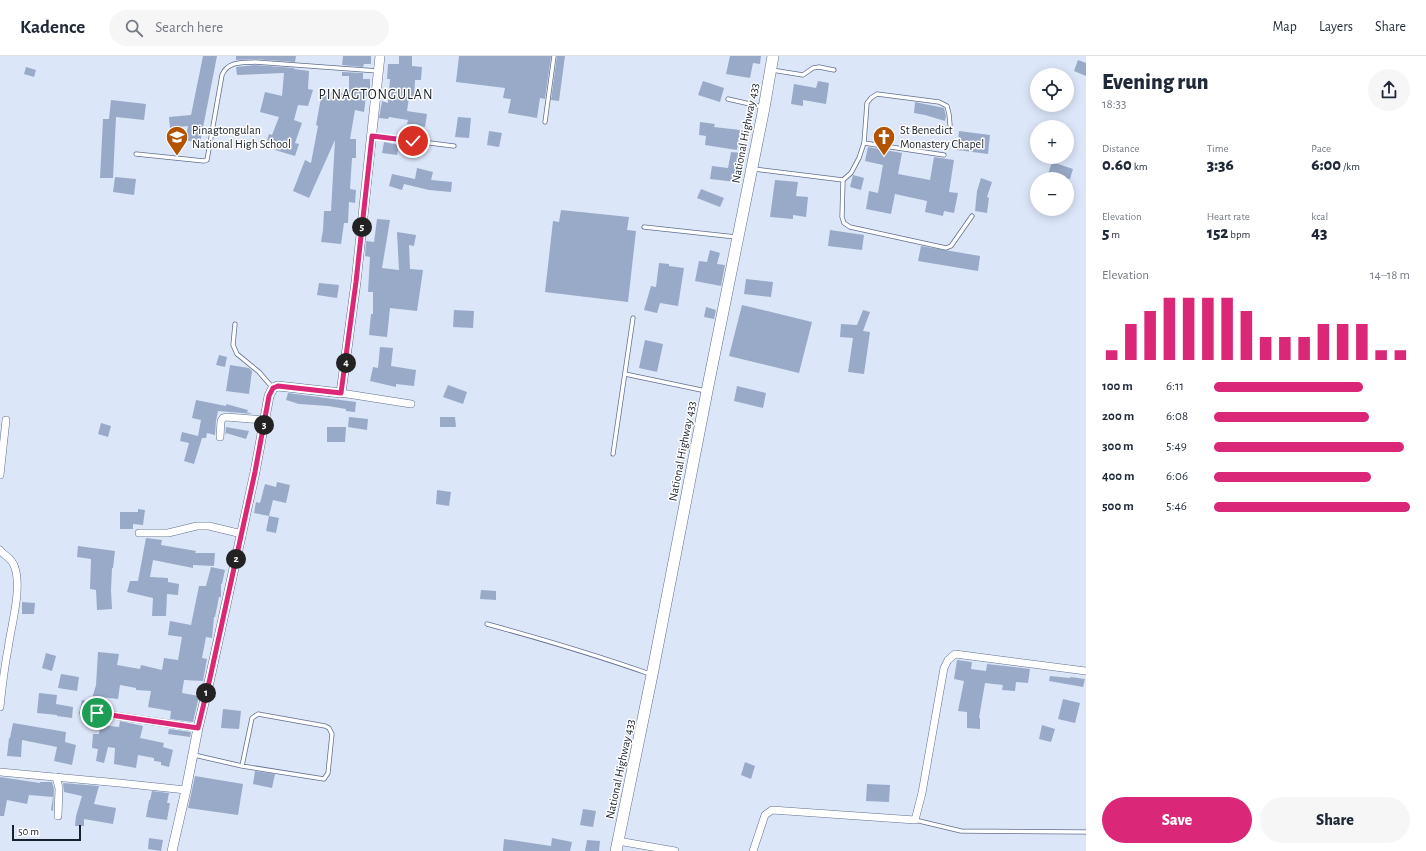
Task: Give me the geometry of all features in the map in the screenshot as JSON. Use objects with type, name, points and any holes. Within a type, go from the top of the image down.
[{"type":"main road","name":"National Highway 433","points":[[617,846],[764,108],[773,56]]},
{"type":"street","points":[[341,393],[356,282],[380,56]]},
{"type":"street","points":[[172,851],[242,534],[269,396],[273,388],[278,386],[292,387],[411,404]]},
{"type":"street","points":[[220,437],[221,421],[223,418],[264,420]]},
{"type":"street","points":[[0,475],[6,420]]},
{"type":"street","points":[[139,533],[168,533],[197,526],[209,526],[242,534]]},
{"type":"street","points":[[0,550],[13,562],[18,588],[6,656],[0,707]]},
{"type":"street","points":[[753,851],[765,815],[772,810],[915,820],[922,793],[944,668],[951,656],[955,654],[1086,671]]},
{"type":"street","points":[[97,713],[198,728]]},
{"type":"street","points":[[0,772],[186,790]]},
{"type":"street","points":[[56,777],[59,788],[58,816]]},
{"type":"street","points":[[617,846],[675,851]]},
{"type":"lane","points":[[545,122],[554,56]]},
{"type":"lane","points":[[136,154],[204,161],[208,160],[222,75],[230,65],[236,63],[255,62],[378,71]]},
{"type":"lane","points":[[771,70],[803,75],[813,68],[819,67],[834,70]]},
{"type":"lane","points":[[950,125],[950,114],[947,106],[939,102],[877,94],[871,98],[867,103],[864,143],[859,158],[851,173],[843,180],[842,217],[844,223],[850,227],[946,248],[951,246],[972,216]]},
{"type":"lane","points":[[728,99],[764,108]]},
{"type":"lane","points":[[372,136],[454,146]]},
{"type":"lane","points":[[864,143],[944,155]]},
{"type":"lane","points":[[751,168],[843,180]]},
{"type":"lane","points":[[644,227],[738,238]]},
{"type":"lane","points":[[613,454],[633,318]]},
{"type":"lane","points":[[235,324],[233,345],[237,354],[259,372],[273,388]]},
{"type":"lane","points":[[625,374],[707,391]]},
{"type":"lane","points":[[487,624],[610,660],[652,675]]},
{"type":"lane","points":[[193,754],[242,766],[324,779],[328,773],[332,734],[331,730],[325,726],[258,714],[252,718],[242,766]]},
{"type":"lane","points":[[915,820],[961,831],[1086,832]]},
{"type":"building","points":[[203,56],[217,56],[200,143],[185,140],[188,126],[170,128],[169,117],[191,115]]},
{"type":"building","points":[[236,56],[296,56],[295,62],[255,59],[236,60]]},
{"type":"building","points":[[343,56],[371,56],[371,64],[364,64],[363,67],[342,65]]},
{"type":"building","points":[[399,56],[412,56],[412,66],[422,67],[421,80],[415,80],[414,98],[409,98],[407,111],[427,114],[425,127],[407,124],[408,120],[389,117],[388,119],[379,118],[382,101],[388,103],[390,79],[387,79],[388,64],[399,64]]},
{"type":"building","points":[[459,56],[551,56],[545,99],[540,98],[537,118],[508,113],[511,99],[503,98],[505,88],[456,82]]},
{"type":"building","points":[[557,56],[565,56],[559,101],[551,100]]},
{"type":"building","points":[[730,56],[761,56],[760,64],[753,63],[750,78],[726,74]]},
{"type":"building","points":[[1078,60],[1086,63],[1086,76],[1074,71]]},
{"type":"building","points":[[255,65],[294,68],[309,71],[308,89],[313,90],[308,106],[298,105],[294,120],[302,123],[295,143],[299,144],[295,156],[265,147],[269,134],[272,135],[279,117],[260,112],[265,92],[282,96],[284,73],[237,75],[236,67]]},
{"type":"building","points":[[26,67],[36,70],[34,77],[24,74]]},
{"type":"building","points":[[342,72],[363,73],[363,79],[370,79],[370,96],[366,96],[364,112],[355,110],[350,139],[356,139],[356,158],[352,158],[350,189],[356,190],[355,203],[349,202],[348,223],[344,223],[341,244],[321,242],[324,211],[331,211],[335,140],[309,198],[293,191],[305,160],[311,163],[318,126],[316,125],[322,92],[349,93],[349,76],[342,76]]},
{"type":"building","points":[[703,81],[724,88],[720,102],[698,95]]},
{"type":"building","points":[[818,81],[829,83],[826,104],[803,100],[803,106],[791,104],[794,84],[816,88]]},
{"type":"building","points":[[111,100],[146,104],[144,120],[116,117],[113,178],[100,178],[103,119],[109,119]]},
{"type":"building","points":[[915,102],[944,108],[946,116],[945,121],[914,113]]},
{"type":"building","points":[[458,117],[471,118],[469,138],[455,137]]},
{"type":"building","points":[[700,122],[715,124],[714,127],[740,130],[737,150],[705,145],[706,136],[699,135]]},
{"type":"building","points":[[489,131],[502,133],[499,147],[487,145]]},
{"type":"building","points":[[959,131],[990,135],[988,154],[957,150]]},
{"type":"building","points":[[384,142],[399,145],[397,155],[382,153]]},
{"type":"building","points":[[868,147],[902,153],[898,174],[930,180],[934,157],[954,160],[949,192],[958,193],[954,213],[944,211],[943,216],[925,212],[927,201],[895,194],[891,214],[866,209],[869,191],[878,193],[883,165],[865,161]]},
{"type":"building","points":[[731,152],[743,153],[741,162],[739,161],[736,182],[710,179],[712,166],[728,168]]},
{"type":"building","points":[[1051,164],[1058,164],[1073,169],[1072,172],[1049,172]]},
{"type":"building","points":[[417,168],[433,172],[431,180],[452,182],[451,192],[429,190],[404,184],[402,190],[389,186],[392,174],[415,179]]},
{"type":"building","points":[[853,175],[864,178],[861,190],[850,187]]},
{"type":"building","points":[[115,177],[136,179],[134,195],[113,192]]},
{"type":"building","points":[[981,178],[992,182],[987,197],[989,198],[987,213],[975,211],[977,191]]},
{"type":"building","points":[[775,180],[798,182],[796,196],[808,197],[806,217],[793,215],[793,219],[770,217]]},
{"type":"building","points":[[701,189],[724,198],[720,207],[697,198]]},
{"type":"building","points":[[561,210],[629,217],[627,230],[636,231],[628,302],[545,292],[553,221],[559,222]]},
{"type":"building","points":[[377,219],[390,220],[382,268],[399,270],[397,232],[416,235],[414,246],[409,245],[410,269],[423,270],[417,311],[390,308],[387,337],[369,335],[371,314],[373,314],[373,292],[368,292],[370,257],[365,256],[366,241],[374,242]]},
{"type":"building","points":[[830,230],[864,235],[862,250],[828,246]]},
{"type":"building","points":[[921,246],[980,256],[978,271],[918,261]]},
{"type":"building","points":[[710,250],[720,253],[717,264],[725,265],[721,286],[695,281],[699,261],[707,262]]},
{"type":"building","points":[[659,263],[684,268],[678,306],[660,303],[657,313],[644,310],[651,286],[656,287]]},
{"type":"building","points":[[746,279],[773,282],[771,297],[744,294]]},
{"type":"building","points":[[319,283],[339,285],[337,298],[317,295]]},
{"type":"building","points":[[742,305],[812,322],[799,373],[729,356]]},
{"type":"building","points":[[706,307],[716,310],[714,319],[704,317]]},
{"type":"building","points":[[454,310],[474,311],[473,328],[453,327]]},
{"type":"building","points":[[863,310],[870,312],[863,331],[870,332],[864,374],[848,372],[853,338],[840,337],[841,324],[857,325]]},
{"type":"building","points":[[645,340],[663,344],[657,372],[639,368]]},
{"type":"building","points":[[380,347],[393,348],[391,366],[416,370],[414,386],[396,384],[396,387],[370,381],[373,367],[378,368]]},
{"type":"building","points":[[219,355],[227,357],[225,367],[216,365]]},
{"type":"building","points":[[230,365],[249,368],[252,371],[249,394],[226,391]]},
{"type":"building","points":[[448,385],[467,392],[463,404],[443,397]]},
{"type":"building","points":[[737,386],[766,393],[763,408],[734,401]]},
{"type":"building","points":[[288,393],[356,402],[355,412],[328,406],[299,404],[286,400]]},
{"type":"building","points":[[196,400],[226,406],[226,404],[248,410],[247,412],[253,414],[218,411],[215,435],[207,433],[206,438],[202,438],[194,464],[184,461],[189,443],[180,441],[182,432],[198,436],[201,420],[192,418]]},
{"type":"building","points":[[349,417],[368,419],[367,430],[348,427]]},
{"type":"building","points":[[440,417],[455,417],[456,427],[440,427]]},
{"type":"building","points":[[101,423],[111,426],[108,437],[98,434]]},
{"type":"building","points":[[226,427],[249,431],[246,439],[226,433],[225,436]]},
{"type":"building","points":[[327,427],[346,427],[345,442],[327,442]]},
{"type":"building","points":[[277,482],[290,485],[286,503],[273,500],[269,516],[254,513],[256,502],[260,503],[265,484],[276,487]]},
{"type":"building","points":[[437,490],[451,492],[449,506],[436,504]]},
{"type":"building","points":[[138,509],[145,510],[143,525],[133,524],[133,529],[120,529],[120,512],[138,512]]},
{"type":"building","points":[[269,516],[279,518],[276,533],[266,531]]},
{"type":"building","points":[[146,538],[162,540],[161,545],[196,551],[195,553],[215,553],[214,566],[193,565],[193,568],[153,560],[150,577],[168,578],[168,582],[179,584],[178,595],[167,594],[166,616],[152,616],[153,598],[127,592],[130,581],[138,581]]},
{"type":"building","points":[[78,546],[115,551],[112,568],[112,609],[97,610],[96,590],[90,589],[91,559],[77,557]]},
{"type":"building","points":[[211,567],[225,570],[221,584],[221,597],[219,597],[214,617],[212,638],[206,637],[202,658],[207,659],[203,681],[184,680],[182,693],[199,696],[193,722],[170,719],[171,711],[148,707],[151,691],[136,690],[136,688],[120,685],[118,699],[100,697],[98,708],[92,712],[94,717],[79,714],[82,700],[91,702],[96,685],[98,652],[119,654],[117,665],[140,669],[141,665],[162,670],[164,658],[178,660],[182,637],[168,635],[170,621],[191,625],[199,586],[206,586]]},
{"type":"building","points":[[481,590],[496,591],[496,600],[480,599]]},
{"type":"building","points":[[22,602],[35,603],[34,614],[22,614]]},
{"type":"building","points":[[46,653],[56,656],[52,671],[42,668]]},
{"type":"building","points":[[957,660],[972,662],[971,669],[986,671],[987,664],[1030,669],[1028,683],[1016,682],[1015,691],[1002,690],[1003,685],[985,683],[979,718],[980,729],[967,728],[967,712],[958,711],[964,681],[954,679]]},
{"type":"building","points":[[61,674],[79,677],[77,691],[58,688]]},
{"type":"building","points":[[1050,676],[1085,679],[1083,687],[1049,681]]},
{"type":"building","points":[[39,693],[57,695],[56,704],[73,707],[72,718],[37,713]]},
{"type":"building","points":[[1063,699],[1080,703],[1075,723],[1058,719]]},
{"type":"building","points":[[223,709],[241,711],[239,729],[221,728]]},
{"type":"building","points":[[120,721],[143,726],[140,738],[164,743],[163,747],[173,750],[169,767],[161,765],[161,762],[154,761],[154,758],[138,755],[136,768],[114,764],[115,748],[108,747],[104,763],[96,761],[98,749],[92,748],[93,734],[99,734],[100,725],[119,727]]},
{"type":"building","points":[[13,723],[66,732],[65,742],[76,745],[72,765],[54,761],[57,747],[22,740],[21,757],[7,756],[9,738]]},
{"type":"building","points":[[1042,725],[1055,729],[1051,742],[1039,739]]},
{"type":"building","points":[[169,729],[191,732],[190,737],[168,734]]},
{"type":"building","points":[[745,762],[755,766],[751,779],[741,775]]},
{"type":"building","points":[[255,771],[275,774],[272,788],[253,784]]},
{"type":"building","points":[[195,776],[243,784],[238,815],[188,808]]},
{"type":"building","points":[[0,777],[40,783],[52,782],[54,789],[53,811],[51,810],[53,797],[29,795],[27,804],[7,800],[4,816],[0,816]]},
{"type":"building","points":[[63,783],[99,786],[94,804],[116,808],[113,824],[84,819],[84,826],[75,826],[76,816],[82,796],[64,792]]},
{"type":"building","points":[[867,784],[890,785],[889,802],[866,801]]},
{"type":"building","points":[[152,791],[169,793],[167,803],[170,803],[167,820],[146,817]]},
{"type":"building","points":[[583,809],[596,811],[593,827],[580,825]]},
{"type":"building","points":[[149,838],[163,840],[161,851],[148,849]]},
{"type":"building","points":[[552,838],[572,842],[570,851],[503,851],[504,839],[551,846]]},
{"type":"building","points":[[587,840],[600,841],[599,851],[585,851]]},
{"type":"place","name":"Pinagtongulan National High School","points":[[177,156]]},
{"type":"place","name":"St Benedict Monastery Chapel","points":[[884,156]]},
{"type":"district","name":"PINAGTONGULAN","points":[[376,95]]},
{"type":"route","points":[[97,713],[198,728],[255,472],[269,396],[273,388],[278,386],[341,393],[356,282],[372,136],[413,141]]}]
